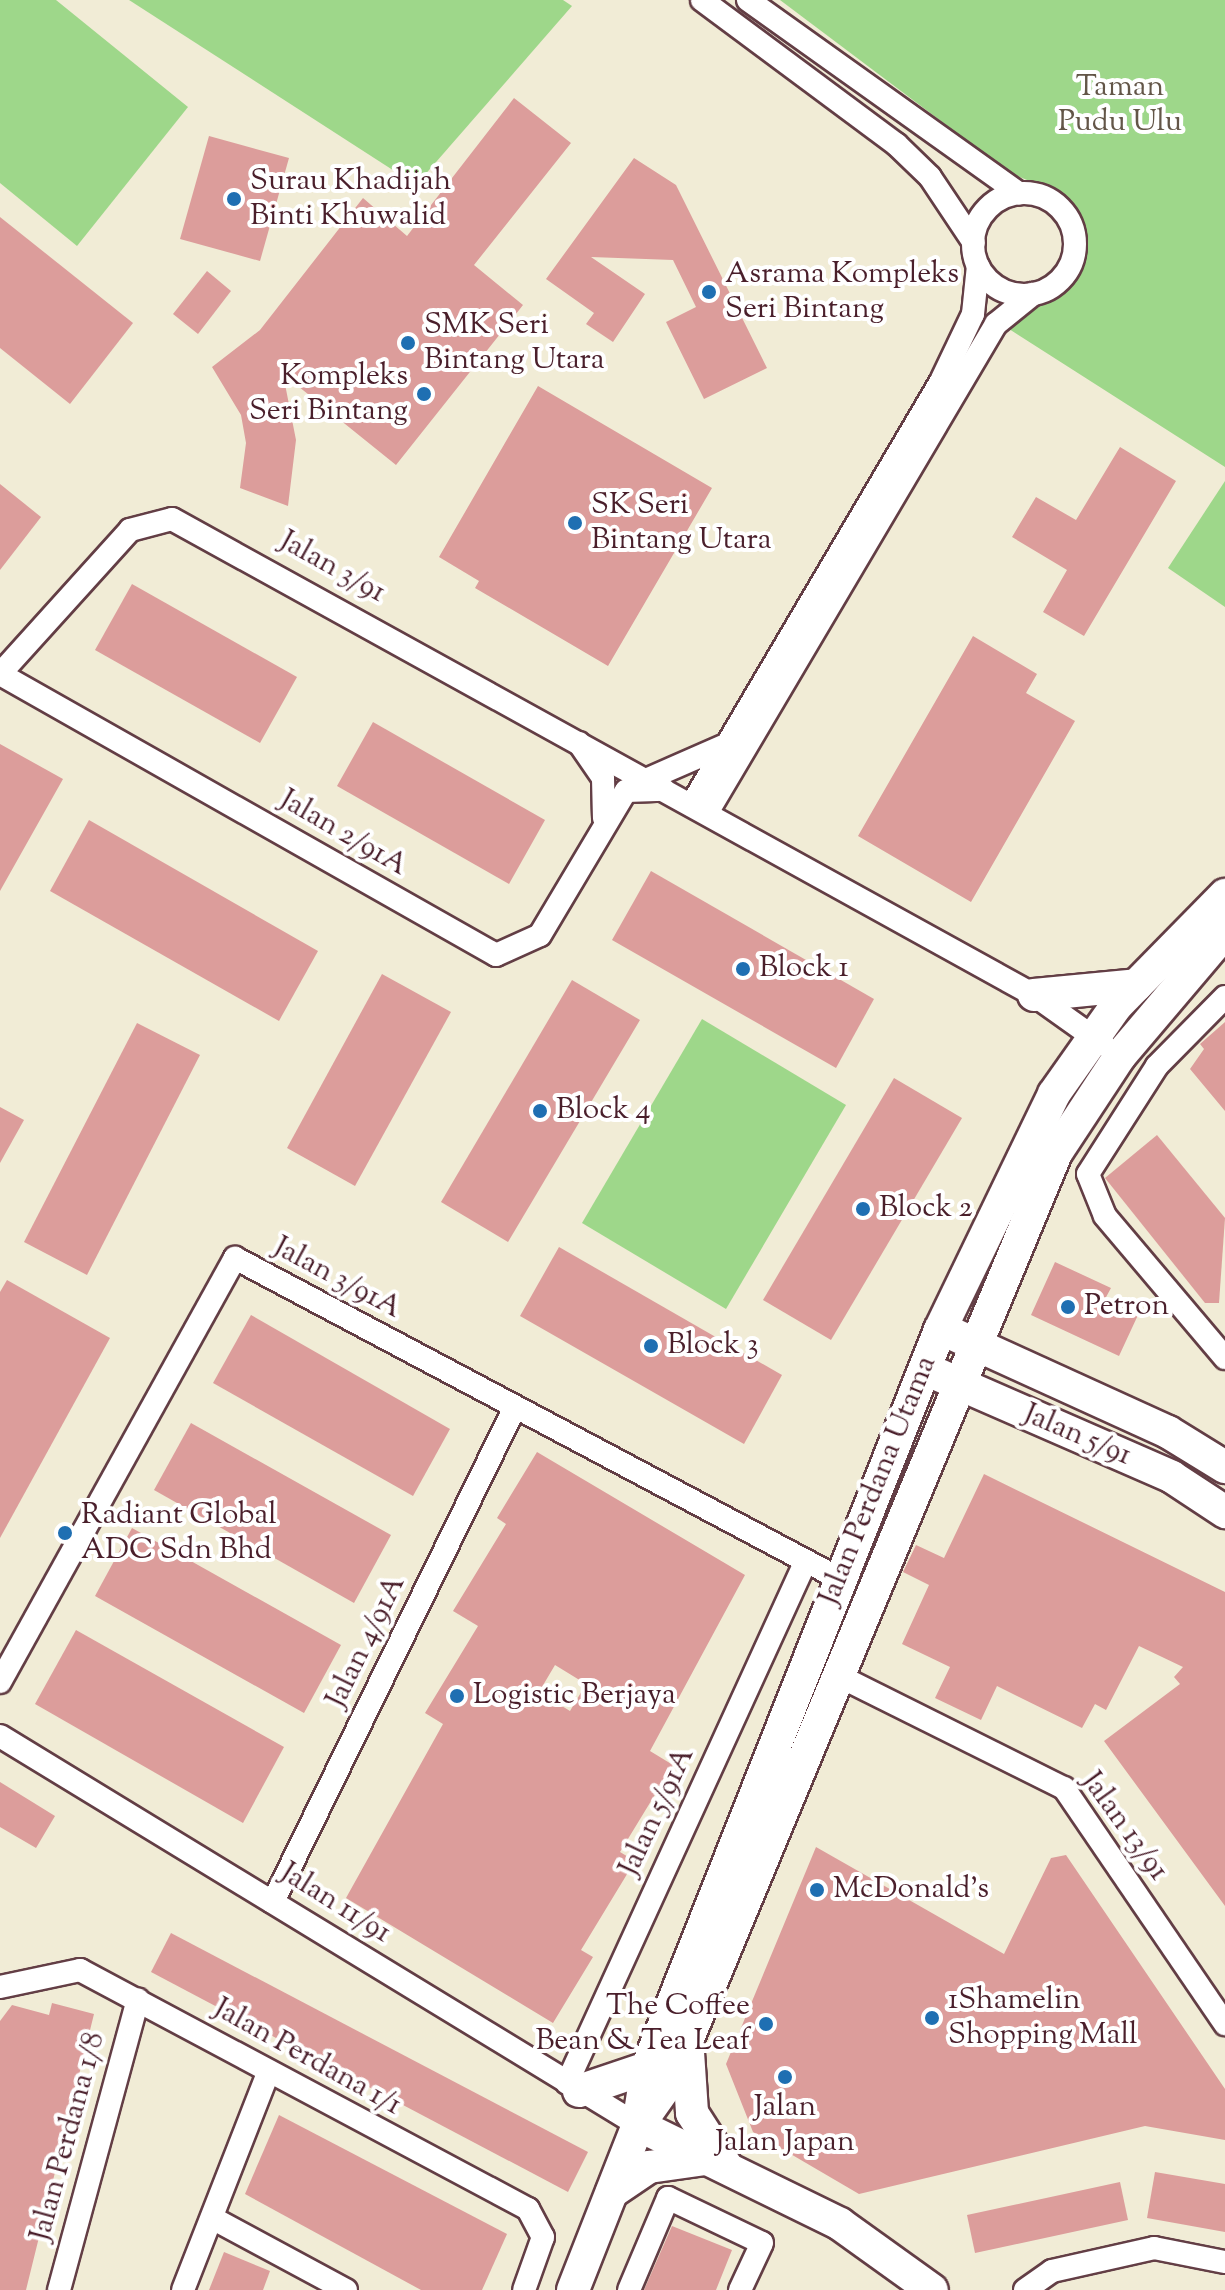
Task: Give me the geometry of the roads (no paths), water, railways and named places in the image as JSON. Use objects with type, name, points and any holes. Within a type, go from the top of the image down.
[{"type":"street","points":[[700,808],[948,368],[973,314],[978,266],[974,243],[930,177],[896,144],[702,0]]},
{"type":"street","points":[[730,826],[735,748],[996,324],[1033,294],[1050,289],[1072,263],[1073,228],[1052,201],[1019,193],[748,0]]},
{"type":"street","points":[[974,243],[990,206],[1019,193]]},
{"type":"street","points":[[978,266],[1001,289],[1033,294]]},
{"type":"street","name":"Jalan 3/91","points":[[0,674],[130,530],[172,519],[576,739],[1034,995],[1120,1056]]},
{"type":"street","name":"Jalan 2/91A","points":[[0,674],[496,955],[540,935],[604,818],[626,791],[669,791]]},
{"type":"street","points":[[576,739],[603,778],[604,818]]},
{"type":"street","points":[[648,779],[735,748]]},
{"type":"street","name":"Jalan Perdana Utama","points":[[573,2290],[638,2125],[647,2068],[838,1578],[940,1330],[1054,1094],[1093,1037],[1137,985],[1225,895]]},
{"type":"street","name":"Jalan Perdana Utama","points":[[638,2125],[671,2079],[841,1677],[974,1342],[1056,1153],[1120,1056],[1225,932]]},
{"type":"street","points":[[1034,995],[1137,985]]},
{"type":"street","points":[[1225,997],[1157,1066],[1088,1174],[1105,1216],[1225,1358]]},
{"type":"street","name":"Jalan 3/91A","points":[[0,1682],[235,1258],[804,1565],[838,1578]]},
{"type":"street","points":[[999,1286],[1017,1361]]},
{"type":"street","name":"Jalan 5/91","points":[[940,1330],[1017,1361],[1225,1467]]},
{"type":"street","name":"Jalan 5/91","points":[[925,1368],[1000,1404],[1172,1477],[1225,1512]]},
{"type":"street","points":[[943,1423],[978,1404],[1000,1404]]},
{"type":"street","name":"Jalan 4/91A","points":[[273,1902],[514,1409]]},
{"type":"street","points":[[838,1578],[863,1578],[895,1540]]},
{"type":"street","name":"Jalan 5/91A","points":[[573,2087],[804,1565]]},
{"type":"street","name":"Jalan 13/91","points":[[841,1677],[1064,1788],[1225,2024]]},
{"type":"street","name":"Jalan 11/91","points":[[0,1736],[638,2125]]},
{"type":"street","name":"Jalan Perdana 1/1","points":[[0,1987],[80,1970],[505,2198],[540,2222],[543,2237],[524,2290]]},
{"type":"street","name":"Jalan Perdana 1/8","points":[[59,2290],[138,2000]]},
{"type":"street","points":[[690,2033],[692,2113],[717,2165]]},
{"type":"street","points":[[573,2087],[647,2068]]},
{"type":"street","points":[[183,2290],[214,2219],[269,2071]]},
{"type":"street","points":[[638,2125],[840,2224],[932,2290]]},
{"type":"street","points":[[612,2192],[649,2167],[717,2165]]},
{"type":"street","points":[[629,2290],[668,2198],[762,2243],[740,2290]]},
{"type":"street","points":[[214,2219],[346,2290]]},
{"type":"street","points":[[1025,2290],[1052,2271],[1154,2248],[1225,2262]]},
{"type":"place","name":"Surau Khadijah Binti Khuwalid","points":[[234,199]]},
{"type":"place","name":"Asrama Kompleks Seri Bintang","points":[[709,292]]},
{"type":"place","name":"SMK Seri Bintang Utara","points":[[408,343]]},
{"type":"place","name":"Kompleks Seri Bintang","points":[[424,394]]},
{"type":"place","name":"SK Seri Bintang Utara","points":[[575,523]]},
{"type":"place","name":"Block 1","points":[[743,969]]},
{"type":"place","name":"Block 4","points":[[540,1111]]},
{"type":"place","name":"Block 2","points":[[863,1209]]},
{"type":"place","name":"Petron","points":[[1068,1307]]},
{"type":"place","name":"Block 3","points":[[651,1346]]},
{"type":"place","name":"Radiant Global ADC Sdn Bhd","points":[[65,1533]]},
{"type":"place","name":"Logistic Berjaya","points":[[457,1696]]},
{"type":"place","name":"McDonald's","points":[[817,1890]]},
{"type":"place","name":"1Shamelin Shopping Mall","points":[[932,2018]]},
{"type":"place","name":"The Coffee Bean & Tea Leaf","points":[[766,2024]]},
{"type":"place","name":"Jalan Jalan Japan","points":[[785,2077]]},
{"type":"park label","name":"Taman Pudu Ulu","points":[[1120,105]]}]
